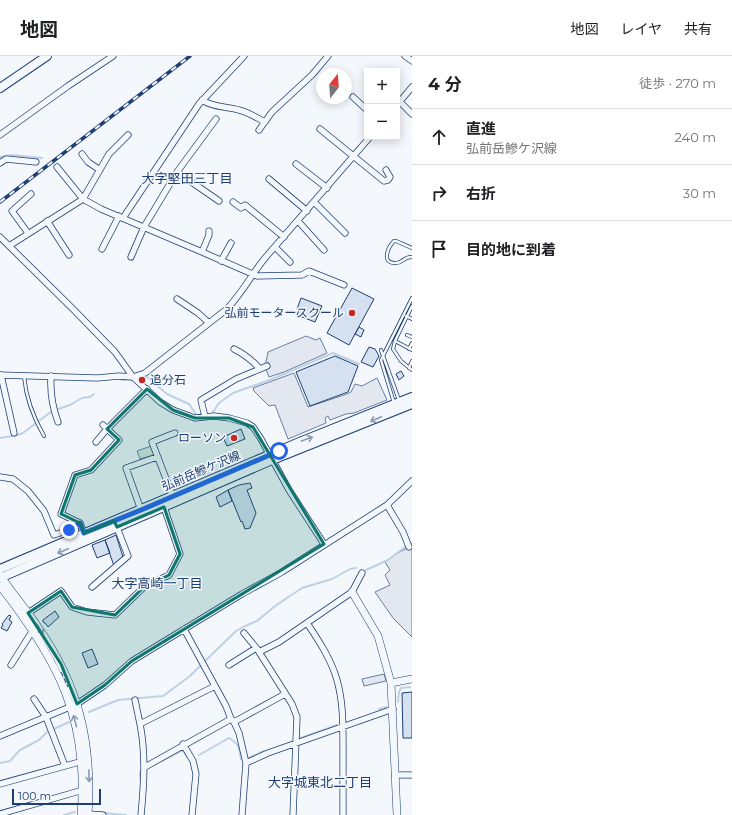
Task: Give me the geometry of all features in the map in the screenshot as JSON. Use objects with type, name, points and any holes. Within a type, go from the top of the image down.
[{"type":"main road","points":[[0,88],[42,57]]},
{"type":"main road","name":"弘前岳鰺ケ沢線","points":[[0,575],[116,524],[141,510],[173,496],[271,458],[347,422],[398,406],[412,397]]},
{"type":"main road","points":[[398,406],[412,404]]},
{"type":"main road","points":[[116,524],[164,507],[271,458]]},
{"type":"street","points":[[0,135],[113,56]]},
{"type":"street","points":[[102,249],[121,217],[202,100],[244,56]]},
{"type":"street","points":[[259,130],[272,112],[312,75],[328,56]]},
{"type":"street","points":[[405,56],[412,61]]},
{"type":"street","points":[[400,100],[412,87]]},
{"type":"street","points":[[352,97],[364,107]]},
{"type":"street","points":[[202,100],[208,104],[218,107],[238,109],[265,122]]},
{"type":"street","points":[[400,104],[412,114]]},
{"type":"street","points":[[131,257],[144,227],[177,172],[216,119]]},
{"type":"street","points":[[320,129],[384,181],[388,180],[390,177],[386,170]]},
{"type":"street","points":[[9,246],[83,199],[109,154],[128,134]]},
{"type":"street","points":[[14,433],[0,375],[96,378],[119,376],[134,377],[145,373],[227,309],[237,298],[252,274],[367,140]]},
{"type":"street","points":[[82,154],[88,162],[100,170]]},
{"type":"street","points":[[0,163],[6,159],[36,162]]},
{"type":"street","points":[[296,164],[327,188]]},
{"type":"street","points":[[57,167],[83,199],[101,209],[252,274],[257,276],[302,275],[309,271],[344,285]]},
{"type":"street","points":[[177,172],[219,201]]},
{"type":"street","points":[[269,179],[307,211]]},
{"type":"street","points":[[28,233],[12,211],[31,194]]},
{"type":"street","points":[[233,202],[241,208],[246,205],[284,236]]},
{"type":"street","points":[[314,202],[345,233]]},
{"type":"street","points":[[47,221],[69,254]]},
{"type":"street","points":[[298,221],[324,250]]},
{"type":"street","points":[[202,252],[209,235],[209,231]]},
{"type":"street","points":[[0,237],[114,352],[134,377],[160,402],[174,410],[195,418],[229,418],[247,423],[253,427],[289,490],[324,544]]},
{"type":"street","points":[[221,261],[231,243]]},
{"type":"street","points":[[275,247],[290,262]]},
{"type":"street","points":[[177,299],[198,313],[209,323]]},
{"type":"street","points":[[234,349],[255,363],[260,369]]},
{"type":"street","points":[[205,417],[201,400],[236,379],[268,366]]},
{"type":"street","points":[[51,376],[50,395],[58,422]]},
{"type":"street","points":[[96,442],[105,427],[147,389]]},
{"type":"street","points":[[85,537],[80,523],[61,514],[75,475],[91,470],[119,440],[105,427]]},
{"type":"street","points":[[173,496],[152,442],[175,433]]},
{"type":"street","points":[[141,510],[126,468],[157,456]]},
{"type":"street","points":[[0,477],[13,479],[28,491],[44,511],[54,535],[69,530],[80,523]]},
{"type":"street","points":[[0,736],[74,705],[105,685],[132,661],[184,628],[287,568],[387,505],[412,480]]},
{"type":"street","points":[[387,505],[403,532],[408,547]]},
{"type":"street","points":[[28,613],[61,591],[72,607],[87,612],[115,615],[144,587],[169,575],[180,554],[164,507]]},
{"type":"street","points":[[92,587],[128,556],[116,524]]},
{"type":"street","points":[[229,665],[257,650],[279,642],[352,592],[362,573]]},
{"type":"street","points":[[0,575],[52,647],[69,682],[74,705]]},
{"type":"street","points":[[0,586],[33,630],[55,668],[74,705],[85,733],[83,790],[86,815]]},
{"type":"street","points":[[352,592],[378,636],[391,683],[397,815]]},
{"type":"street","points":[[307,623],[321,645],[337,679],[341,699],[343,727],[343,815]]},
{"type":"street","points":[[184,628],[240,733],[246,763],[242,815]]},
{"type":"street","points":[[11,665],[33,630]]},
{"type":"street","points":[[244,633],[257,650],[292,704],[297,717],[293,815]]},
{"type":"street","points":[[391,683],[412,679]]},
{"type":"street","points":[[140,724],[215,686]]},
{"type":"street","points":[[145,767],[183,744],[285,694]]},
{"type":"street","points":[[34,699],[46,717],[65,766]]},
{"type":"street","points":[[135,700],[144,741],[145,767],[141,815]]},
{"type":"street","points":[[246,763],[268,753],[393,709]]},
{"type":"street","points":[[183,744],[193,761],[196,774],[192,815]]},
{"type":"street","points":[[0,784],[85,760]]},
{"type":"street","points":[[85,760],[90,787],[86,815]]},
{"type":"street","points":[[395,775],[412,775]]},
{"type":"street","points":[[0,814],[83,790]]},
{"type":"street","points":[[86,815],[103,815]]},
{"type":"lane","points":[[412,248],[396,240],[389,247],[386,254],[389,261],[392,263],[399,263],[404,258],[412,257]]},
{"type":"lane","points":[[398,406],[381,360],[411,308],[412,298]]},
{"type":"lane","points":[[405,316],[412,319]]},
{"type":"lane","points":[[405,316],[393,349],[394,352],[412,370]]},
{"type":"lane","points":[[408,335],[412,337]]},
{"type":"lane","points":[[392,339],[411,349],[412,343]]},
{"type":"lane","points":[[381,350],[398,406]]},
{"type":"lane","points":[[409,368],[412,361]]},
{"type":"lane","points":[[24,375],[27,399],[44,436]]},
{"type":"highlighted area","points":[[147,389],[173,410],[195,418],[229,418],[253,427],[324,544],[132,661],[105,685],[77,704],[61,664],[28,613],[61,591],[72,607],[115,615],[144,587],[169,575],[180,554],[164,507],[117,527],[114,521],[84,533],[80,523],[61,514],[75,475],[91,470],[119,440],[107,429]]},
{"type":"shaded area","points":[[306,336],[316,340],[320,338],[327,353],[269,377],[265,367],[268,352]]},
{"type":"shaded area","points":[[294,373],[308,407],[347,394],[351,392],[355,384],[362,386],[377,378],[387,400],[354,413],[346,414],[330,420],[328,416],[325,418],[326,423],[288,439],[275,405],[269,406],[254,391],[253,388]]},
{"type":"shaded area","points":[[151,446],[154,455],[140,459],[137,451]]},
{"type":"shaded area","points":[[411,546],[412,637],[393,618],[375,592],[390,585],[385,575],[390,570],[385,562],[394,555]]},
{"type":"shaded area","points":[[384,674],[386,681],[364,686],[362,679]]},
{"type":"building","name":"弘前モータースクール","points":[[352,288],[374,299],[349,345],[327,333]]},
{"type":"building","points":[[301,298],[322,306],[315,322],[297,315],[299,310],[297,309]]},
{"type":"building","points":[[359,327],[364,330],[361,337],[355,334]]},
{"type":"building","points":[[369,347],[375,349],[379,356],[373,367],[361,362]]},
{"type":"building","points":[[335,356],[358,366],[348,392],[310,406],[296,372]]},
{"type":"building","points":[[401,371],[404,376],[399,380],[396,374]]},
{"type":"building","name":"ローソン","points":[[241,429],[245,439],[227,446],[223,437]]},
{"type":"building","points":[[250,483],[252,488],[247,490],[256,513],[250,528],[245,529],[228,490],[239,485]]},
{"type":"building","points":[[228,490],[232,501],[220,507],[216,497]]},
{"type":"building","points":[[116,535],[123,557],[114,566],[105,540]]},
{"type":"building","points":[[105,540],[110,553],[97,558],[92,545]]},
{"type":"building","points":[[55,611],[59,617],[48,627],[43,620]]},
{"type":"building","points":[[9,615],[11,616],[9,620],[12,622],[7,631],[1,628],[3,625],[2,624]]},
{"type":"building","points":[[92,649],[98,664],[88,668],[82,653]]},
{"type":"building","points":[[412,692],[412,738],[403,738],[402,693]]},
{"type":"waterway","points":[[0,157],[12,155],[42,158]]},
{"type":"waterway","points":[[213,412],[219,403],[233,393],[270,380],[333,353],[359,364]]},
{"type":"waterway","points":[[147,377],[167,394],[189,404],[196,414]]},
{"type":"waterway","points":[[122,380],[131,380]]},
{"type":"waterway","points":[[0,438],[23,433],[52,411],[70,405],[82,398],[90,397],[94,394]]},
{"type":"waterway","points":[[364,571],[388,560],[405,547]]},
{"type":"waterway","points":[[204,662],[236,631],[257,621],[275,606],[302,588],[332,579],[350,569],[356,568]]},
{"type":"waterway","points":[[89,712],[118,700],[163,696],[190,676],[200,666]]},
{"type":"waterway","points":[[398,702],[401,688],[410,687]]},
{"type":"waterway","points":[[379,709],[386,707]]},
{"type":"waterway","points":[[54,729],[69,722]]},
{"type":"waterway","points":[[301,738],[337,725]]},
{"type":"waterway","points":[[0,763],[10,761],[20,750],[39,740],[48,731]]},
{"type":"waterway","points":[[199,755],[229,738],[238,746],[241,759]]},
{"type":"waterway","points":[[161,761],[183,750],[187,757]]},
{"type":"waterway","points":[[249,758],[264,751]]},
{"type":"waterway","points":[[140,772],[141,786]]},
{"type":"waterway","points":[[64,815],[75,812]]},
{"type":"waterway","points":[[103,813],[126,815]]},
{"type":"railway","points":[[0,202],[190,56]]},
{"type":"fence","points":[[61,672],[68,687]]},
{"type":"place","name":"弘前モータースクール","points":[[352,313]]},
{"type":"place","name":"追分石","points":[[142,380]]},
{"type":"place","name":"ローソン","points":[[234,438]]},
{"type":"district","name":"大字堅田三丁目","points":[[187,178]]},
{"type":"district","name":"大字高崎一丁目","points":[[157,583]]},
{"type":"district","name":"大字城東北二丁目","points":[[320,782]]},
{"type":"route","points":[[69,530],[80,523],[84,533],[279,451]]}]
